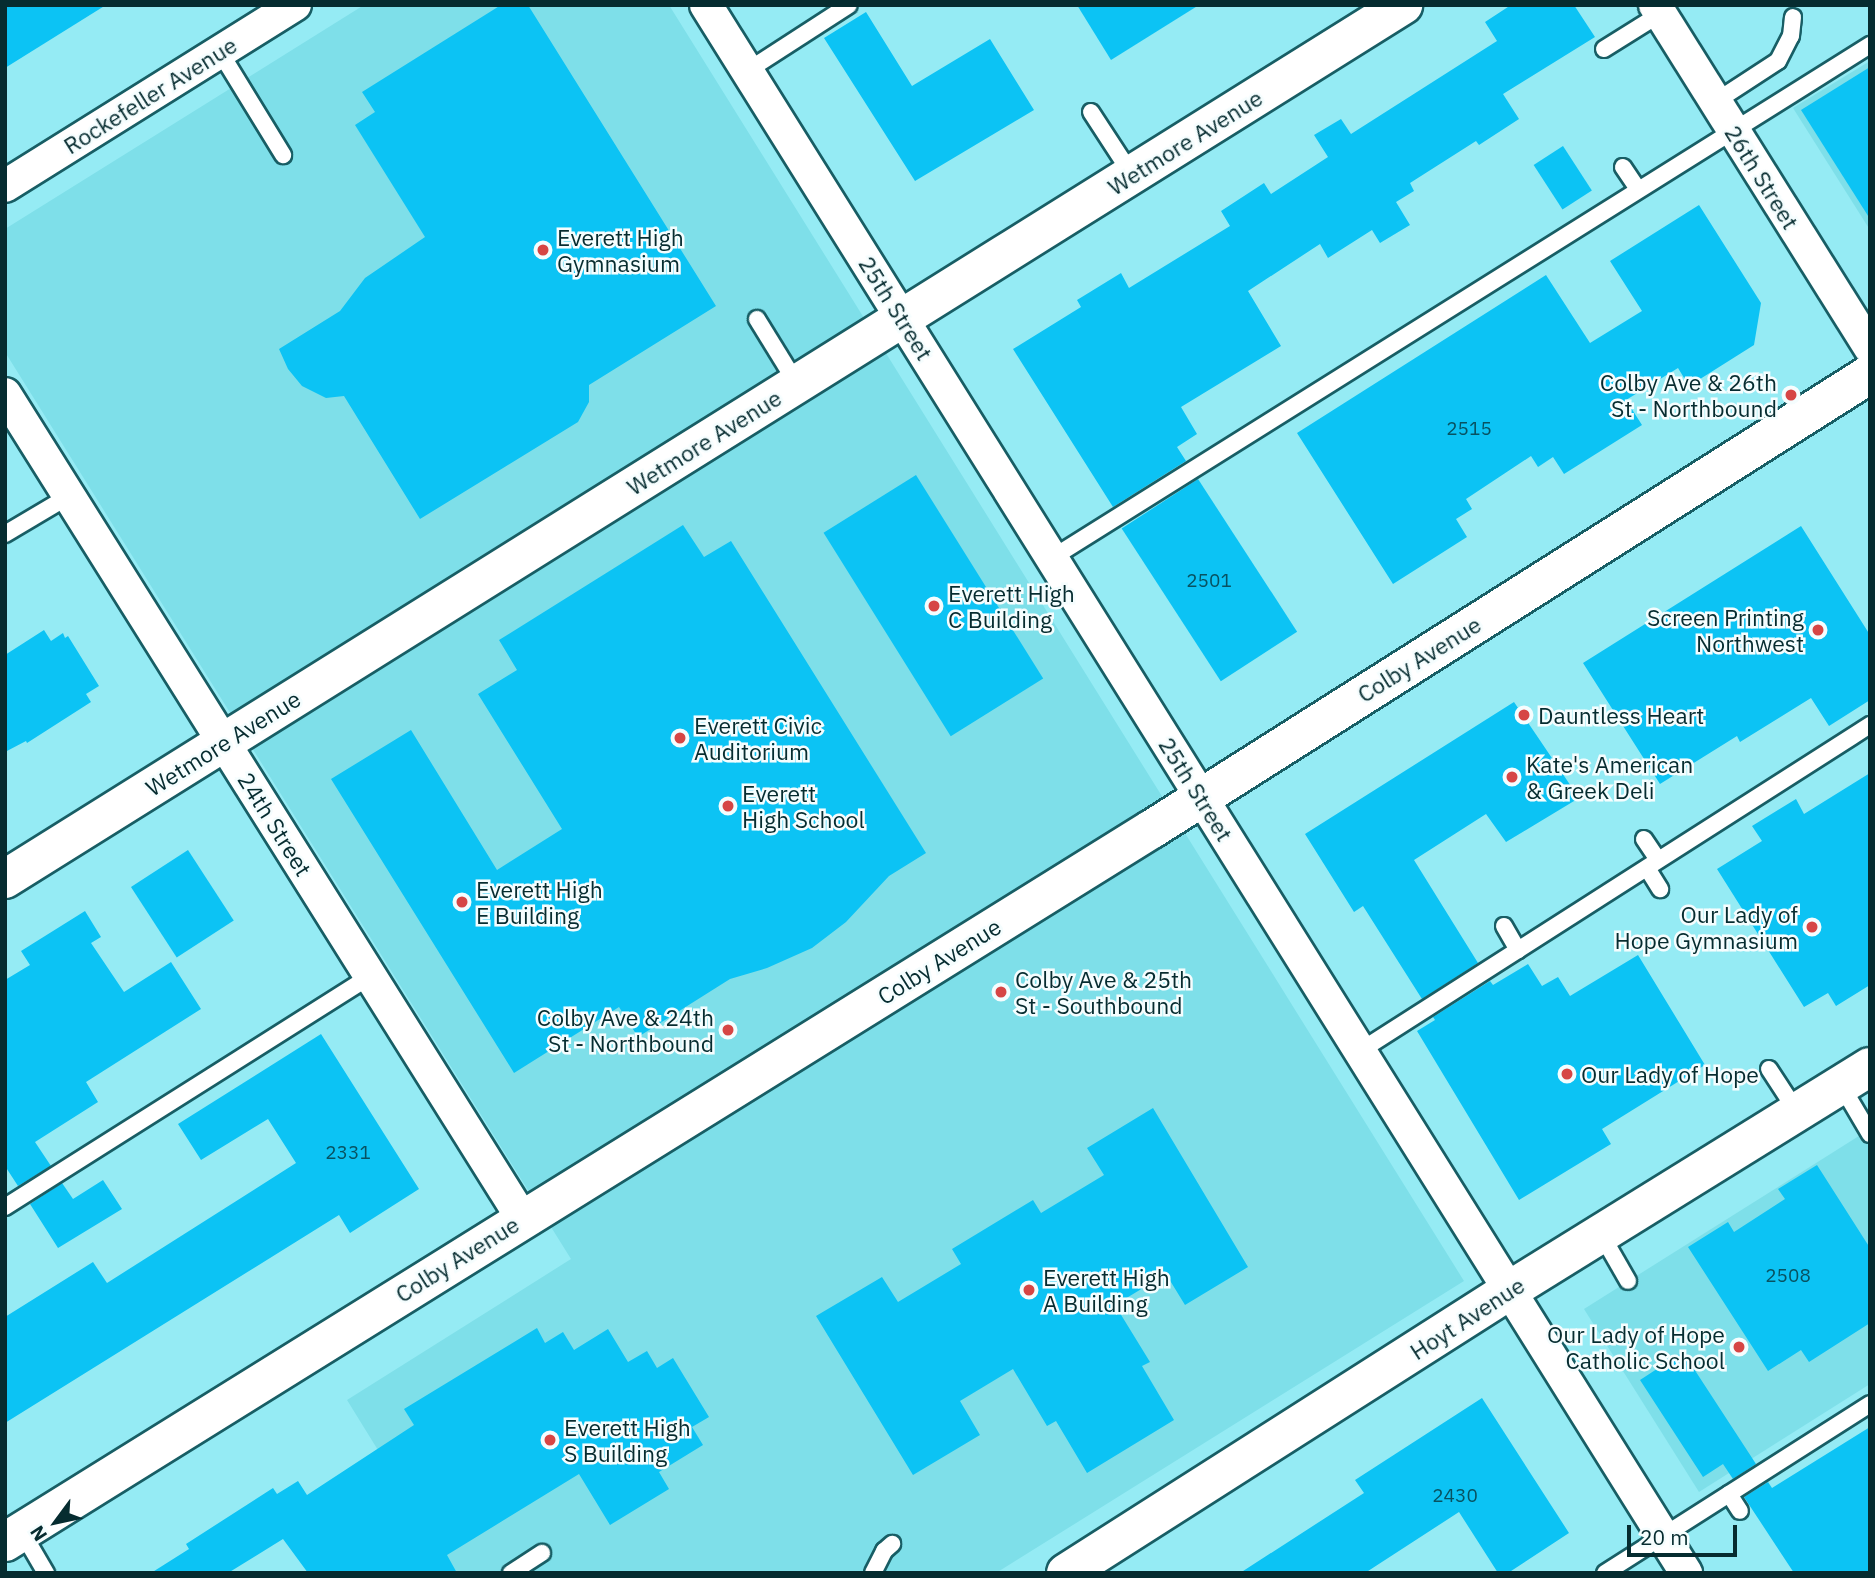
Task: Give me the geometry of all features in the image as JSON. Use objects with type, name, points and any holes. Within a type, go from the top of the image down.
[{"type":"street","name":"Rockefeller Avenue","points":[[5,186],[295,5]]},
{"type":"street","name":"25th Street","points":[[706,5],[1686,1573]]},
{"type":"street","name":"Wetmore Avenue","points":[[5,879],[1404,5]]},
{"type":"street","name":"26th Street","points":[[1658,10],[1870,348]]},
{"type":"street","name":"Colby Avenue","points":[[13,1537],[522,1218],[1202,798],[1870,374]]},
{"type":"street","name":"24th Street","points":[[5,394],[522,1218]]},
{"type":"street","name":"Hoyt Avenue","points":[[1066,1573],[1510,1290],[1855,1076]]},
{"type":"lane","points":[[747,71],[849,5]]},
{"type":"lane","points":[[1604,48],[1658,10]]},
{"type":"lane","points":[[1715,102],[1777,61],[1791,36],[1793,17]]},
{"type":"lane","points":[[1052,558],[1251,442],[1638,189],[1870,45]]},
{"type":"lane","points":[[220,52],[283,155]]},
{"type":"lane","points":[[1091,112],[1132,175]]},
{"type":"lane","points":[[1623,167],[1638,189]]},
{"type":"lane","points":[[757,319],[797,384]]},
{"type":"lane","points":[[5,534],[69,496]]},
{"type":"lane","points":[[1360,1051],[1870,725]]},
{"type":"lane","points":[[1644,839],[1660,889]]},
{"type":"lane","points":[[1504,926],[1518,950]]},
{"type":"lane","points":[[5,1208],[371,976]]},
{"type":"lane","points":[[1769,1069],[1797,1112]]},
{"type":"lane","points":[[1855,1076],[1870,1134]]},
{"type":"lane","points":[[1601,1234],[1629,1281]]},
{"type":"lane","points":[[1605,1573],[1870,1404]]},
{"type":"lane","points":[[1729,1494],[1740,1511]]},
{"type":"lane","points":[[13,1537],[46,1573]]},
{"type":"lane","points":[[873,1573],[884,1551],[892,1544]]},
{"type":"lane","points":[[511,1573],[542,1553]]},
{"type":"shaded area","name":"Everett High School","points":[[364,5],[669,5],[1464,1281],[996,1573],[454,1573],[347,1400],[571,1259],[5,352],[5,229]]},
{"type":"shaded area","points":[[1870,61],[1870,230],[1793,108]]},
{"type":"shaded area","name":"Our Lady of Hope Catholic School","points":[[1870,1129],[1870,1384],[1699,1492],[1584,1309]]},
{"type":"building","points":[[5,5],[106,5],[5,68]]},
{"type":"building","name":"Everett High Gymnasium","points":[[501,5],[528,5],[716,306],[589,385],[589,402],[578,422],[420,519],[344,396],[326,398],[302,386],[288,369],[279,349],[340,311],[365,278],[425,237],[355,125],[375,112],[362,92]]},
{"type":"building","points":[[1077,5],[1199,5],[1111,60]]},
{"type":"building","points":[[1511,5],[1574,5],[1595,37],[1503,94],[1519,119],[1479,145],[1476,141],[1410,183],[1414,191],[1396,202],[1410,225],[1380,243],[1372,230],[1328,258],[1320,244],[1248,291],[1281,346],[1181,407],[1197,434],[1177,447],[1186,461],[1113,507],[1013,349],[1081,307],[1077,300],[1121,273],[1129,288],[1230,226],[1221,211],[1264,183],[1271,194],[1328,157],[1314,135],[1341,119],[1351,134],[1497,41],[1485,22]]},
{"type":"building","points":[[866,12],[912,86],[990,39],[1034,110],[915,181],[824,38]]},
{"type":"building","points":[[1870,67],[1870,219],[1801,110]]},
{"type":"building","points":[[1563,146],[1592,190],[1563,210],[1534,165]]},
{"type":"building","points":[[1699,205],[1761,303],[1754,345],[1689,386],[1678,368],[1626,400],[1642,425],[1564,474],[1553,457],[1538,467],[1531,456],[1466,499],[1472,509],[1456,519],[1467,537],[1393,584],[1297,433],[1546,275],[1590,343],[1642,311],[1610,261]]},
{"type":"building","name":"Everett High C Building","points":[[916,475],[1043,679],[951,736],[824,533]]},
{"type":"building","points":[[1198,479],[1297,632],[1221,681],[1122,529]]},
{"type":"building","name":"Everett Civic Auditorium","points":[[683,525],[704,557],[731,541],[926,853],[889,876],[846,922],[812,948],[767,968],[730,979],[638,1037],[619,1007],[514,1073],[331,779],[411,730],[497,870],[562,829],[478,694],[517,670],[499,640]]},
{"type":"building","points":[[1801,526],[1870,635],[1870,700],[1829,726],[1811,698],[1740,742],[1737,736],[1660,784],[1583,663]]},
{"type":"building","points":[[44,630],[51,641],[63,633],[65,638],[68,636],[99,686],[86,694],[91,702],[27,743],[26,741],[5,752],[5,655]]},
{"type":"building","points":[[1514,702],[1579,798],[1506,842],[1486,814],[1414,860],[1478,963],[1422,999],[1363,906],[1354,912],[1305,834]]},
{"type":"building","name":"Our Lady of Hope Gymnasium","points":[[1870,773],[1870,985],[1836,1006],[1828,993],[1804,1007],[1717,869],[1762,841],[1752,826],[1796,799],[1804,814]]},
{"type":"building","points":[[188,850],[234,920],[177,957],[131,887]]},
{"type":"building","points":[[85,911],[101,937],[91,943],[124,992],[171,962],[201,1009],[86,1082],[98,1102],[35,1142],[51,1166],[18,1186],[5,1166],[5,980],[30,965],[21,951]]},
{"type":"building","name":"Our Lady of Hope","points":[[1638,955],[1705,1065],[1602,1129],[1611,1144],[1519,1200],[1417,1031],[1435,1020],[1433,1017],[1490,981],[1493,985],[1528,964],[1542,986],[1558,977],[1570,996]]},
{"type":"building","points":[[321,1034],[419,1189],[350,1233],[339,1215],[5,1423],[5,1317],[93,1262],[107,1283],[296,1163],[268,1119],[201,1160],[178,1124]]},
{"type":"building","name":"Everett High A Building","points":[[1153,1108],[1248,1267],[1185,1305],[1166,1274],[1115,1305],[1150,1362],[1142,1366],[1174,1420],[1087,1473],[1056,1421],[1047,1426],[1013,1369],[960,1401],[980,1435],[913,1475],[816,1316],[882,1277],[898,1302],[961,1264],[952,1249],[1033,1200],[1041,1213],[1104,1175],[1087,1148]]},
{"type":"building","points":[[1817,1165],[1870,1248],[1870,1323],[1809,1362],[1801,1350],[1768,1371],[1688,1247],[1728,1222],[1734,1232],[1785,1199],[1778,1189]]},
{"type":"building","points":[[103,1180],[122,1209],[58,1248],[30,1204],[62,1183],[73,1199]]},
{"type":"building","name":"Everett High S Building","points":[[537,1328],[545,1343],[563,1332],[574,1350],[608,1329],[628,1362],[647,1351],[657,1368],[673,1358],[709,1417],[692,1427],[703,1445],[659,1472],[669,1489],[610,1525],[579,1474],[447,1555],[457,1573],[308,1573],[283,1539],[228,1573],[151,1573],[189,1549],[186,1544],[273,1488],[277,1494],[298,1481],[307,1495],[414,1425],[404,1409]]},
{"type":"building","points":[[1683,1352],[1756,1464],[1733,1479],[1723,1464],[1703,1477],[1640,1380]]},
{"type":"building","points":[[1482,1398],[1569,1533],[1508,1573],[1498,1573],[1459,1512],[1365,1573],[1240,1573],[1364,1493],[1355,1480]]},
{"type":"building","points":[[1870,1427],[1870,1573],[1794,1573],[1744,1497],[1768,1482],[1772,1488]]},
{"type":"place","name":"Everett High Gymnasium","points":[[543,250]]},
{"type":"place","name":"Colby Ave & 26th St - Northbound","points":[[1791,395]]},
{"type":"place","name":"Everett High C Building","points":[[934,606]]},
{"type":"place","name":"Screen Printing Northwest","points":[[1818,630]]},
{"type":"place","name":"Dauntless Heart","points":[[1524,715]]},
{"type":"place","name":"Everett Civic Auditorium","points":[[680,738]]},
{"type":"place","name":"Kate's American & Greek Deli","points":[[1512,777]]},
{"type":"place","name":"Everett High School","points":[[728,806]]},
{"type":"place","name":"Everett High E Building","points":[[462,902]]},
{"type":"place","name":"Our Lady of Hope Gymnasium","points":[[1812,927]]},
{"type":"place","name":"Colby Ave & 25th St - Southbound","points":[[1001,992]]},
{"type":"place","name":"Colby Ave & 24th St - Northbound","points":[[728,1030]]},
{"type":"place","name":"Our Lady of Hope","points":[[1567,1074]]},
{"type":"place","name":"Everett High A Building","points":[[1029,1290]]},
{"type":"place","name":"Our Lady of Hope Catholic School","points":[[1739,1347]]},
{"type":"place","name":"Everett High S Building","points":[[550,1440]]}]
